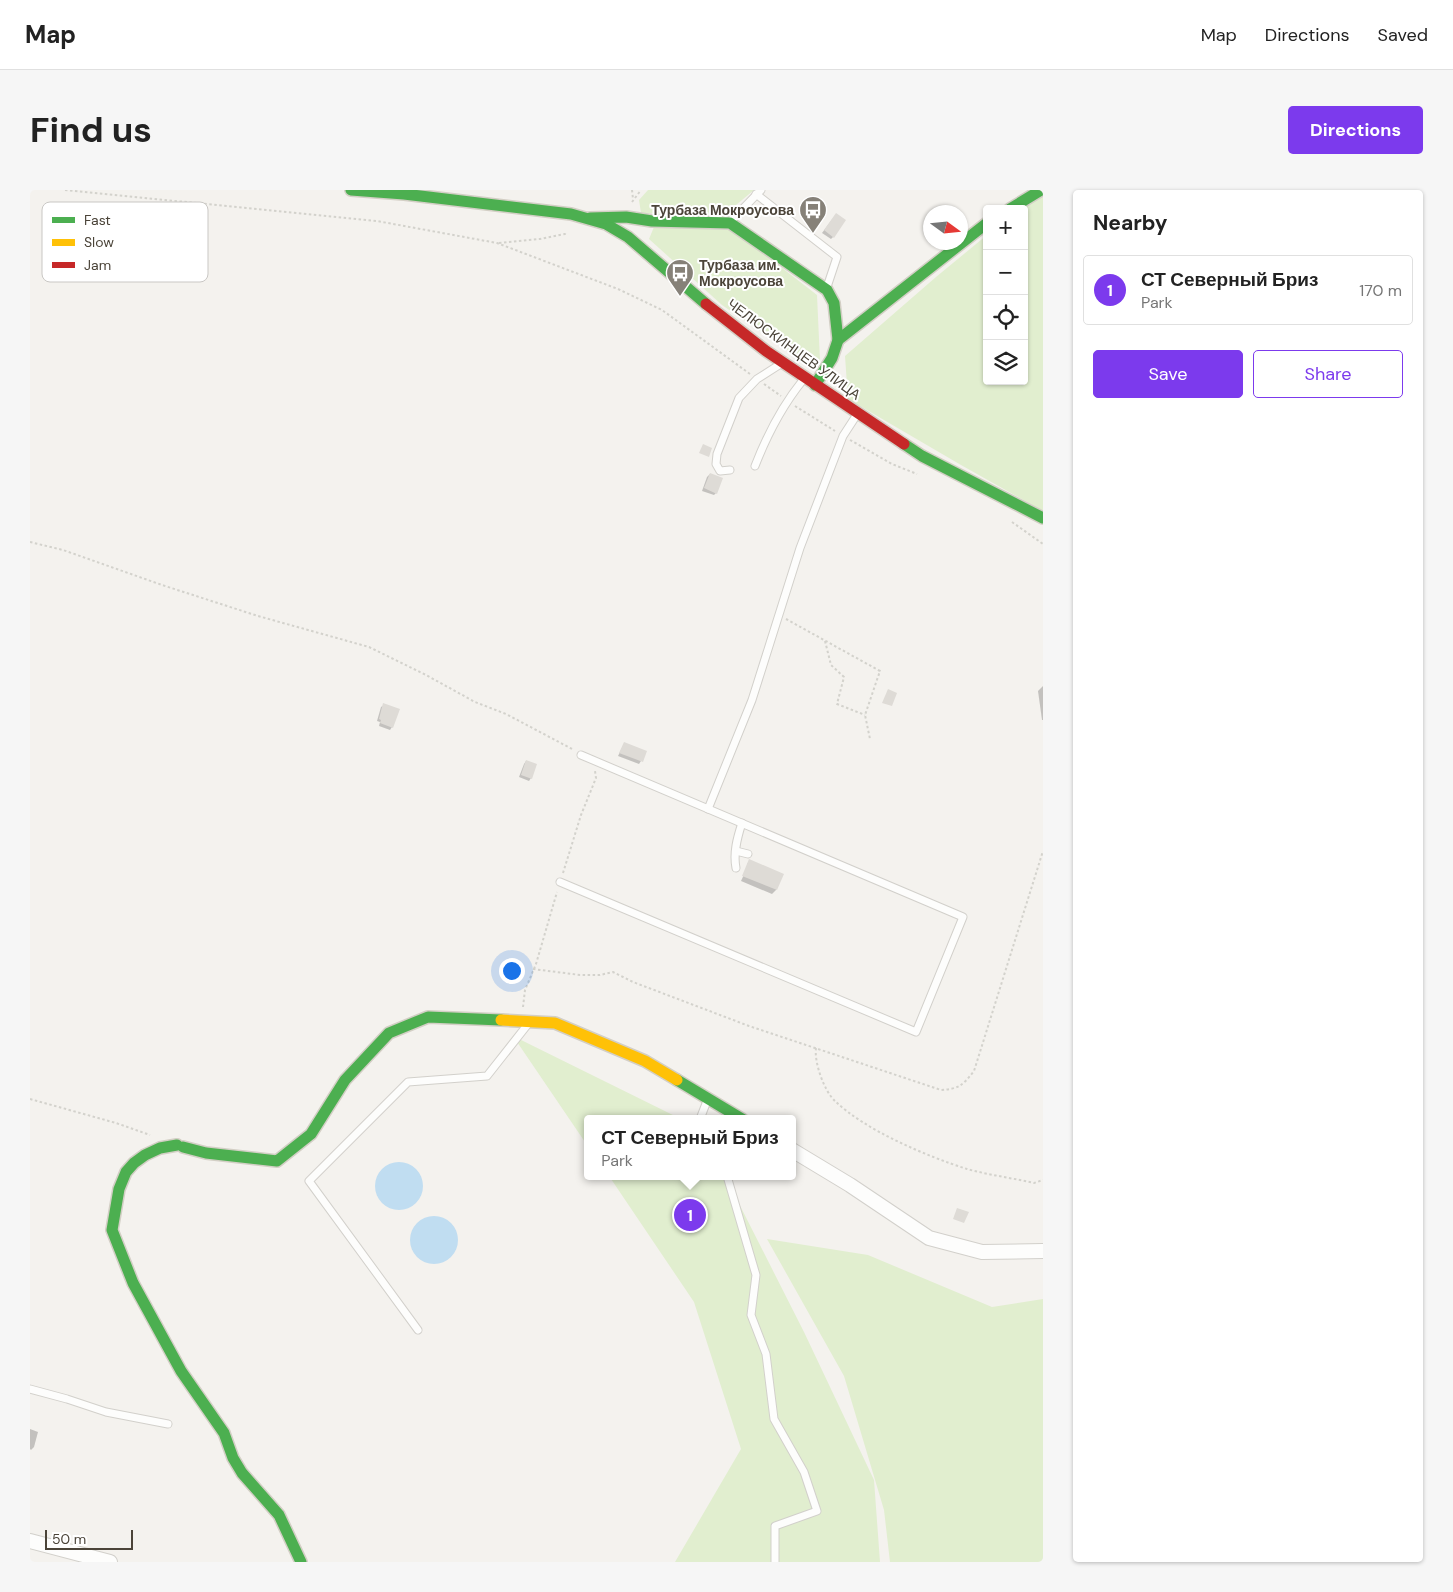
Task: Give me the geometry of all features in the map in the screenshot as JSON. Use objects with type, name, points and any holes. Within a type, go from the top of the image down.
[{"type":"street","name":"ЧЕЛЮСКИНЦЕВ УЛИЦА","points":[[351,190],[571,214],[606,224],[628,237],[699,298],[810,382],[922,456],[1043,518]]},
{"type":"street","points":[[1017,205],[1041,190]]},
{"type":"street","points":[[586,218],[626,217],[652,221],[730,223],[826,290],[834,303],[838,340],[832,358],[810,382]]},
{"type":"street","points":[[838,340],[983,226]]},
{"type":"street","points":[[301,1562],[278,1515],[268,1501],[242,1473],[233,1458],[224,1433],[181,1371],[133,1283],[112,1230],[119,1189],[126,1172],[134,1163],[160,1148],[180,1146],[206,1153],[277,1161],[311,1134],[345,1080],[389,1033],[428,1017],[556,1023],[645,1061],[735,1115]]},
{"type":"street","points":[[796,1152],[850,1185],[929,1238],[982,1252],[1043,1251]]},
{"type":"street","points":[[30,1541],[110,1562]]},
{"type":"lane","points":[[730,223],[758,192],[837,257],[826,290]]},
{"type":"lane","points":[[730,470],[720,471],[716,464],[717,454],[739,398],[757,379],[783,363]]},
{"type":"lane","points":[[755,466],[767,436],[788,401],[810,382]]},
{"type":"lane","points":[[708,809],[752,700],[800,548],[843,436],[858,413]]},
{"type":"lane","points":[[560,882],[916,1032],[963,917],[581,755]]},
{"type":"lane","points":[[736,868],[734,861],[736,840],[742,824]]},
{"type":"lane","points":[[736,851],[748,854]]},
{"type":"lane","points":[[418,1330],[309,1181],[408,1082],[487,1076],[526,1022]]},
{"type":"lane","points":[[702,1115],[708,1099]]},
{"type":"lane","points":[[728,1180],[756,1275],[751,1315],[766,1354],[774,1419],[804,1472],[817,1511],[775,1526],[775,1562]]},
{"type":"lane","points":[[30,1388],[106,1412],[168,1424]]},
{"type":"path","points":[[65,190],[186,202]]},
{"type":"path","points":[[632,190],[633,199]]},
{"type":"path","points":[[208,204],[377,221],[496,243],[618,290],[662,310],[808,415],[892,464],[924,476]]},
{"type":"path","points":[[496,243],[540,239],[565,234],[567,229]]},
{"type":"path","points":[[1009,520],[1043,544]]},
{"type":"path","points":[[30,542],[63,550],[258,616],[369,647],[426,675],[474,702],[506,714],[594,764],[596,778],[581,815],[536,964],[525,990],[526,1022]]},
{"type":"path","points":[[780,616],[880,671],[865,715],[870,740]]},
{"type":"path","points":[[824,641],[831,665],[844,677],[837,704],[865,715]]},
{"type":"path","points":[[816,1048],[815,1056],[822,1080],[833,1100],[862,1122],[914,1149],[967,1169],[1034,1183],[1043,1180]]},
{"type":"path","points":[[30,1099],[116,1123],[150,1135]]},
{"type":"green space","points":[[648,190],[754,190],[730,210],[706,215],[641,213],[639,200]]},
{"type":"green space","points":[[1043,193],[1043,511],[848,399],[845,356],[983,238],[983,385],[1028,385],[1028,206]]},
{"type":"green space","points":[[654,227],[733,230],[817,295],[820,361],[810,365],[722,305],[649,239]]},
{"type":"green space","points":[[513,1036],[673,1115],[584,1115],[584,1141]]},
{"type":"green space","points":[[612,1180],[727,1180],[804,1332],[874,1480],[880,1562],[675,1562],[741,1449],[694,1302]]},
{"type":"green space","points":[[767,1239],[868,1255],[992,1307],[1043,1299],[1043,1562],[890,1562],[884,1510],[844,1376]]},
{"type":"water","points":[[394,1162],[404,1162],[416,1169],[423,1181],[423,1191],[416,1203],[404,1210],[394,1210],[386,1206],[379,1199],[375,1191],[375,1181],[379,1173],[386,1166]]},
{"type":"water","points":[[429,1216],[439,1216],[451,1223],[458,1235],[458,1245],[451,1257],[439,1264],[429,1264],[421,1260],[414,1253],[410,1245],[410,1235],[414,1227],[421,1220]]},
{"type":"building","points":[[836,213],[846,220],[834,238],[824,230]]},
{"type":"building","points":[[703,444],[712,448],[709,457],[699,453]]},
{"type":"building","points":[[710,473],[723,478],[717,494],[704,488]]},
{"type":"building","points":[[888,689],[897,693],[892,706],[882,703]]},
{"type":"building","points":[[383,703],[400,709],[393,728],[380,723],[381,720],[379,719]]},
{"type":"building","points":[[624,742],[647,751],[643,762],[619,753]]},
{"type":"building","points":[[526,760],[537,764],[532,779],[521,775]]},
{"type":"building","points":[[749,859],[784,874],[777,890],[742,876]]},
{"type":"building","points":[[957,1208],[969,1212],[964,1223],[953,1219]]},
{"type":"traffic: fast","points":[[351,190],[404,194],[571,214],[606,224],[628,237],[706,304]]},
{"type":"traffic: fast","points":[[1017,205],[1041,190]]},
{"type":"traffic: fast","points":[[590,218],[626,217],[652,221],[730,223],[827,290],[834,303],[838,340],[832,358],[815,385]]},
{"type":"traffic: fast","points":[[838,340],[983,226]]},
{"type":"traffic: fast","points":[[904,444],[922,456],[1043,518]]},
{"type":"traffic: fast","points":[[183,1147],[206,1153],[277,1161],[311,1134],[345,1080],[389,1033],[428,1017],[501,1020]]},
{"type":"traffic: fast","points":[[677,1080],[735,1115]]},
{"type":"traffic: fast","points":[[177,1145],[160,1148],[145,1155],[126,1172],[119,1189],[112,1230],[133,1283],[181,1371],[224,1433],[233,1458],[242,1473],[279,1515],[301,1562]]},
{"type":"traffic: slow","points":[[501,1020],[555,1023],[645,1061],[677,1080]]},
{"type":"traffic: jam","points":[[706,304],[766,351],[904,444]]},
{"type":"place","name":"Турбаза Мокроусова","points":[[813,234]]},
{"type":"place","name":"Турбаза им. Мокроусова","points":[[680,297]]},
{"type":"place","name":"СТ Северный Бриз","points":[[690,1215]]}]
